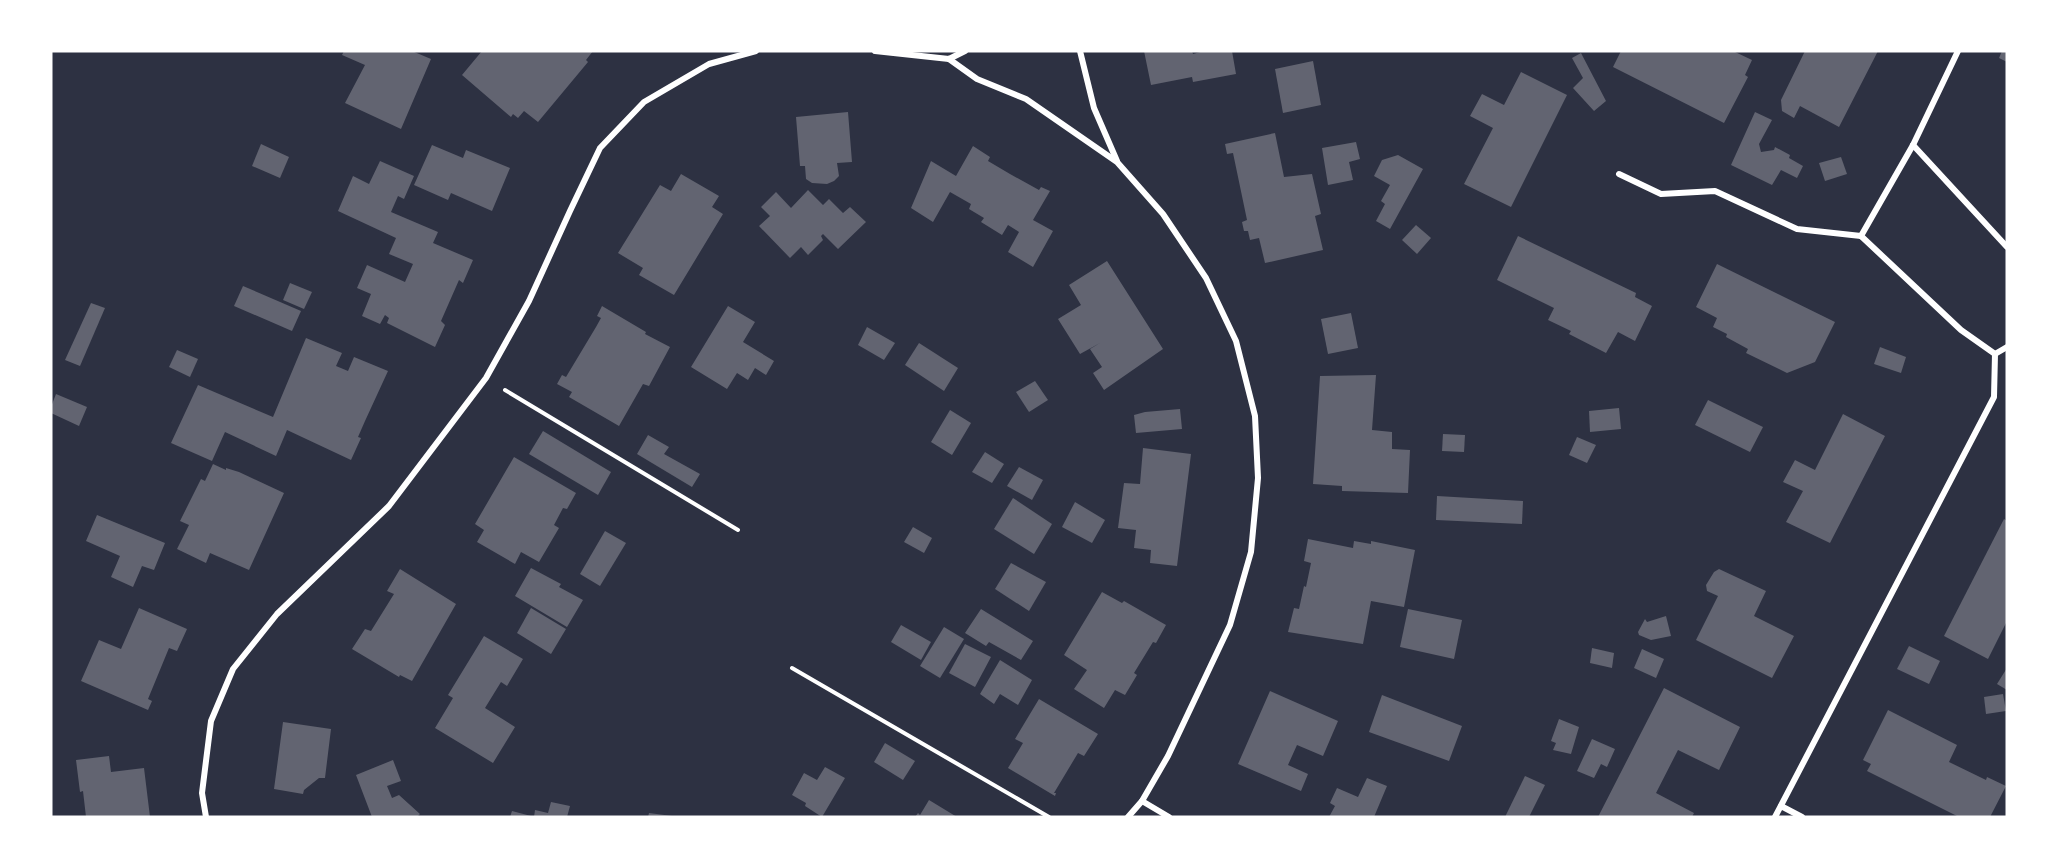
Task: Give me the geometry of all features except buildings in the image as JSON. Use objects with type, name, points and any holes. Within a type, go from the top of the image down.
[{"type":"street","points":[[206,817],[202,793],[211,721],[232,669],[276,614],[389,506],[486,378],[529,301],[600,148],[644,102],[709,64],[756,51]]},
{"type":"street","points":[[876,51],[948,60],[977,79],[1026,99],[1117,162],[1163,214],[1206,278],[1236,342],[1255,416],[1258,478],[1251,552],[1230,625],[1168,756],[1142,801],[1128,817]]},
{"type":"street","points":[[948,60],[965,51]]},
{"type":"street","points":[[1080,51],[1094,108],[1117,162]]},
{"type":"street","points":[[1861,237],[1914,145],[1958,51]]},
{"type":"street","points":[[1914,145],[2007,246]]},
{"type":"street","points":[[1619,174],[1661,194],[1715,191],[1797,229],[1861,237],[1961,330],[1995,354]]},
{"type":"street","points":[[1995,354],[2007,347]]},
{"type":"street","points":[[1775,817],[1994,397],[1995,354]]},
{"type":"street","points":[[1142,801],[1169,817]]},
{"type":"street","points":[[1781,806],[1802,817]]},
{"type":"path","points":[[486,378],[738,530]]},
{"type":"path","points":[[792,668],[1049,817]]}]
